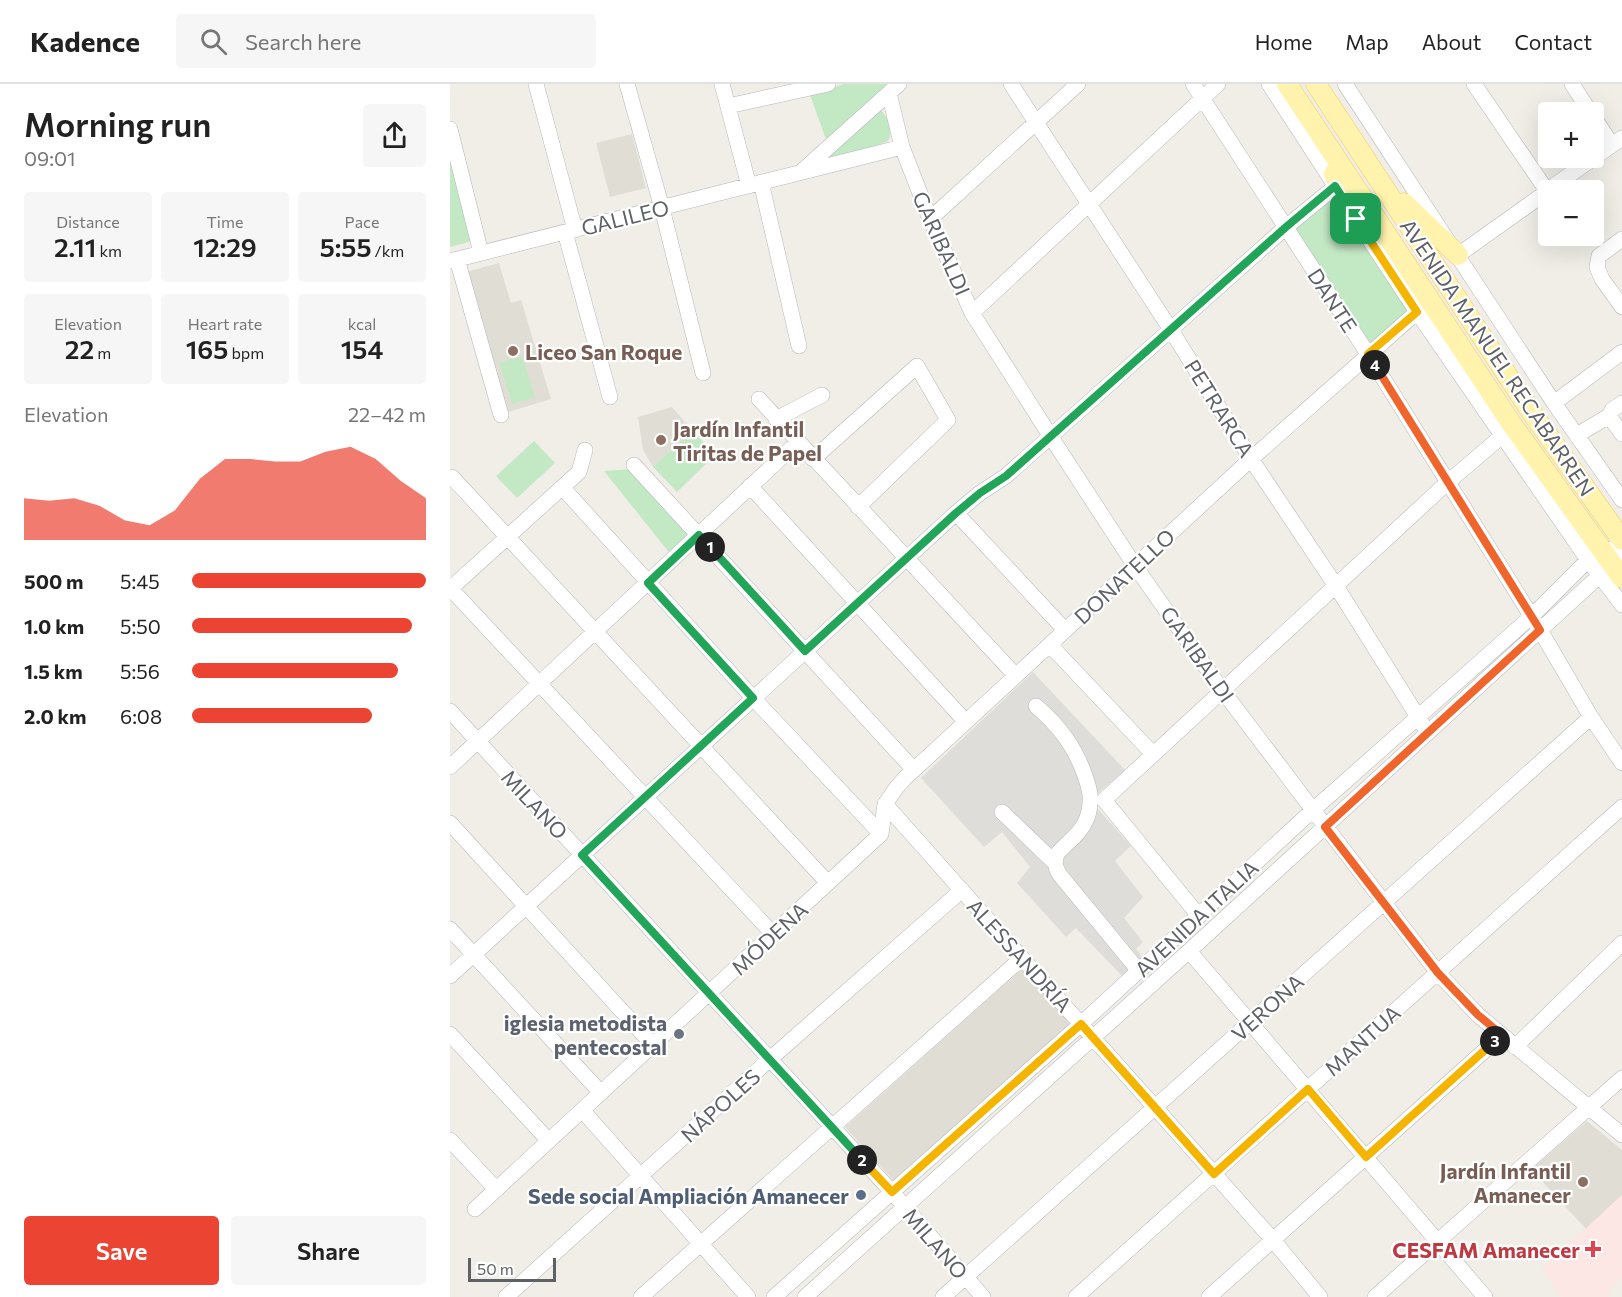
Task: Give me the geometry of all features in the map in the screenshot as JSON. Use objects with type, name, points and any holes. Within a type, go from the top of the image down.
[{"type":"main road","name":"AVENIDA MANUEL RECABARREN","points":[[1316,84],[1532,413],[1622,542]]},
{"type":"main road","name":"AVENIDA MANUEL RECABARREN","points":[[1291,89],[1511,423],[1608,564]]},
{"type":"main road","points":[[1291,89],[1356,219]]},
{"type":"main road","points":[[1379,178],[1458,255]]},
{"type":"street","points":[[536,84],[610,397]]},
{"type":"street","points":[[627,84],[662,208],[703,373]]},
{"type":"street","points":[[722,84],[755,184],[800,346]]},
{"type":"street","points":[[728,105],[828,84]]},
{"type":"street","name":"PETRARCA","points":[[1011,84],[1171,330],[1251,459],[1336,586],[1417,717],[1429,732]]},
{"type":"street","points":[[930,219],[1078,84]]},
{"type":"street","name":"DANTE","points":[[1193,84],[1368,354],[1532,616],[1591,717],[1622,763]]},
{"type":"street","points":[[972,312],[1218,84]]},
{"type":"street","name":"AVENIDA MANUEL RECABARREN","points":[[1269,84],[1417,312],[1502,436],[1608,564],[1622,605]]},
{"type":"street","name":"AVENIDA MANUEL RECABARREN","points":[[1345,84],[1554,403],[1617,483],[1622,500]]},
{"type":"street","points":[[1474,84],[1540,180]]},
{"type":"street","points":[[1572,84],[1584,102]]},
{"type":"street","name":"GALILEO","points":[[800,173],[894,89]]},
{"type":"street","name":"GARIBALDI","points":[[894,89],[902,147],[930,219],[972,312],[1135,566],[1222,690],[1438,973],[1478,1015],[1622,1135]]},
{"type":"street","points":[[1563,180],[1617,142],[1604,128]]},
{"type":"street","points":[[450,129],[452,149],[481,253]]},
{"type":"street","name":"GALILEO","points":[[454,260],[902,147]]},
{"type":"street","points":[[450,976],[956,513],[980,493],[1006,476],[1335,186]]},
{"type":"street","points":[[1458,255],[1538,198]]},
{"type":"street","points":[[1622,239],[1599,256],[1597,267],[1602,279],[1622,307]]},
{"type":"street","points":[[454,260],[501,415]]},
{"type":"street","points":[[1368,354],[1417,312]]},
{"type":"street","points":[[1554,403],[1622,352]]},
{"type":"street","name":"DONATELLO","points":[[885,804],[897,787],[914,770],[1368,354]]},
{"type":"street","points":[[813,459],[916,366],[948,420],[858,507]]},
{"type":"street","points":[[776,418],[822,395]]},
{"type":"street","points":[[759,399],[1016,676]]},
{"type":"street","points":[[1577,435],[1610,416],[1612,410],[1622,403]]},
{"type":"street","points":[[1610,416],[1622,434]]},
{"type":"street","points":[[1199,916],[1104,800],[1448,482],[1502,436]]},
{"type":"street","points":[[450,767],[798,442]]},
{"type":"street","points":[[585,450],[579,472],[450,589],[773,934]]},
{"type":"street","points":[[634,465],[914,770]]},
{"type":"street","points":[[452,477],[828,883]]},
{"type":"street","points":[[750,486],[966,722]]},
{"type":"street","points":[[562,487],[753,698],[881,834]]},
{"type":"street","points":[[956,513],[1065,630]]},
{"type":"street","name":"AVENIDA ITALIA","points":[[805,1297],[1190,951],[1540,630],[1608,564],[1622,542]]},
{"type":"street","name":"AVENIDA ITALIA","points":[[774,1297],[1081,1024],[1312,810],[1417,717],[1532,616],[1608,564]]},
{"type":"street","points":[[1050,645],[1153,754]]},
{"type":"street","points":[[1036,706],[1059,728],[1073,746],[1091,793],[1083,826],[1073,840],[1057,854],[1055,863],[1057,871],[1139,971]]},
{"type":"street","name":"MILANO","points":[[450,711],[892,1192],[983,1297]]},
{"type":"street","name":"VERONA","points":[[943,1297],[1591,717]]},
{"type":"street","points":[[881,834],[885,804]]},
{"type":"street","name":"ALESSANDRÍA","points":[[885,804],[1273,1240],[1320,1297]]},
{"type":"street","name":"MANTUA","points":[[1076,1297],[1622,807]]},
{"type":"street","points":[[1002,812],[1055,863]]},
{"type":"street","points":[[450,823],[653,1045]]},
{"type":"street","name":"MÓDENA","points":[[475,1209],[881,834]]},
{"type":"street","name":"NÁPOLES","points":[[506,1297],[962,890]]},
{"type":"street","points":[[450,929],[600,1093]]},
{"type":"street","points":[[1515,1047],[1622,943]]},
{"type":"street","points":[[1190,951],[1485,1297]]},
{"type":"street","points":[[641,1297],[1022,958]]},
{"type":"street","points":[[450,1034],[549,1141]]},
{"type":"street","points":[[1209,1297],[1502,1035]]},
{"type":"street","points":[[1375,1297],[1622,1078]]},
{"type":"street","points":[[582,1110],[748,1297]]},
{"type":"street","points":[[450,1140],[496,1189]]},
{"type":"shaded area","points":[[632,134],[646,188],[610,197],[596,143]]},
{"type":"shaded area","name":"Liceo San Roque","points":[[499,263],[511,303],[521,300],[551,399],[508,412],[466,272]]},
{"type":"shaded area","name":"Jardín Infantil Tiritas de Papel","points":[[672,407],[692,430],[653,467],[643,450],[638,417]]},
{"type":"shaded area","points":[[1033,672],[1125,770],[1090,800],[1131,846],[1115,861],[1143,897],[1124,918],[1143,942],[1136,949],[1143,958],[1123,977],[1076,928],[1066,937],[1017,883],[1030,867],[1002,832],[984,847],[921,778]]},
{"type":"shaded area","points":[[1023,968],[1071,1024],[895,1182],[845,1127]]},
{"type":"shaded area","name":"Jardín Infantil Amanecer","points":[[1587,1121],[1622,1150],[1622,1195],[1586,1229],[1531,1169]]},
{"type":"shaded area","name":"CESFAM Amanecer","points":[[1622,1195],[1622,1278],[1609,1290],[1610,1294],[1607,1297],[1561,1297],[1542,1269]]},
{"type":"green space","points":[[844,84],[886,84],[881,93],[827,142],[810,95]]},
{"type":"green space","points":[[881,110],[890,125],[891,132],[888,141],[828,164],[825,160]]},
{"type":"green space","points":[[450,153],[472,241],[450,247]]},
{"type":"green space","points":[[1333,196],[1409,310],[1370,347],[1296,229]]},
{"type":"green space","points":[[522,356],[535,397],[512,404],[499,363]]},
{"type":"green space","points":[[692,430],[715,455],[677,492],[653,467]]},
{"type":"green space","points":[[534,441],[555,463],[517,498],[496,476]]},
{"type":"green space","points":[[633,469],[694,535],[672,556],[604,471]]},
{"type":"place","name":"Liceo San Roque","points":[[513,351]]},
{"type":"place","name":"Jardín Infantil Tiritas de Papel","points":[[661,440]]},
{"type":"place","name":"iglesia metodista pentecostal","points":[[679,1034]]},
{"type":"place","name":"Jardín Infantil Amanecer","points":[[1583,1182]]},
{"type":"place","name":"Sede social Ampliación Amanecer","points":[[861,1195]]},
{"type":"place","name":"CESFAM Amanecer","points":[[1593,1249]]},
{"type":"route","points":[[1335,186],[1356,219],[1417,312],[1368,354],[1540,630],[1325,827],[1438,973],[1466,1004],[1502,1035],[1366,1157],[1308,1089],[1214,1174],[1081,1024],[892,1192],[582,855],[753,698],[648,583],[699,535],[805,651],[956,513],[980,493],[1006,476],[1335,186]]}]
